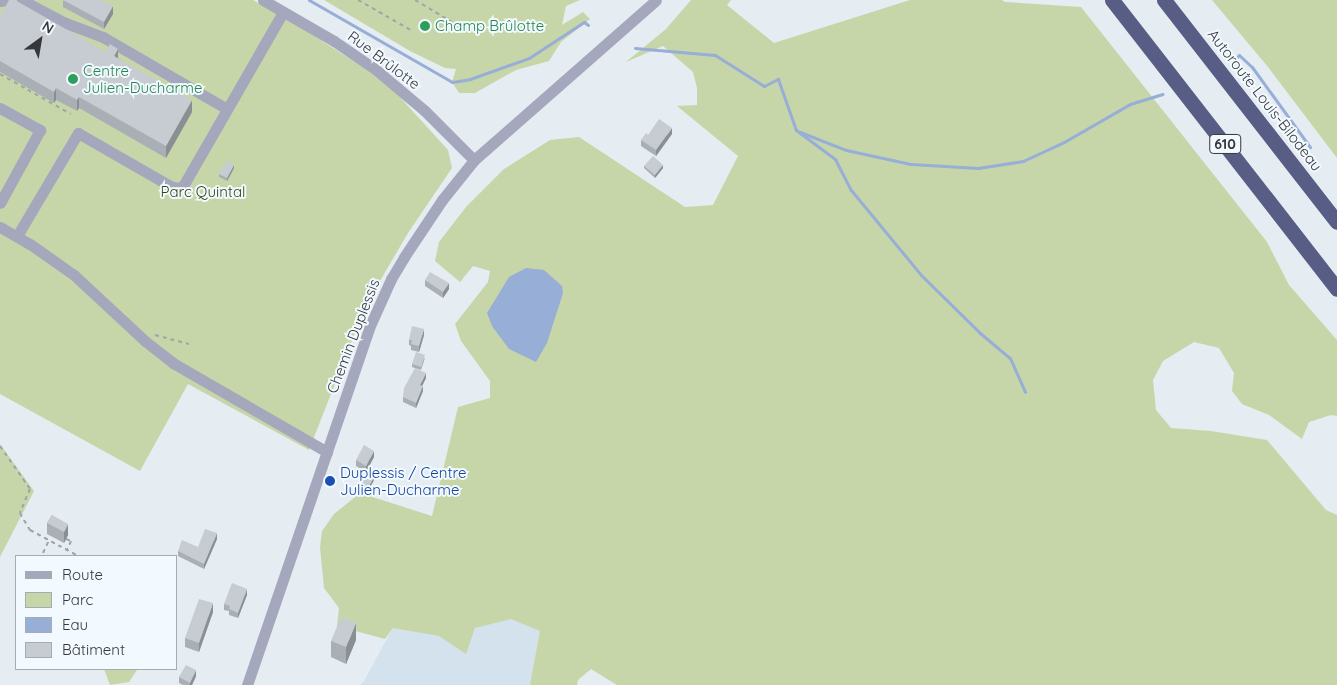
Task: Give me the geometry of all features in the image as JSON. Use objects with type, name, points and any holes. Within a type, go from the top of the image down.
[{"type":"highway","name":"610","points":[[1112,0],[1337,289]]},
{"type":"highway","name":"Autoroute Louis-Bilodeau","points":[[1164,0],[1337,222]]},
{"type":"street","points":[[0,1],[6,0]]},
{"type":"street","points":[[22,0],[35,3],[63,22],[103,37],[227,109]]},
{"type":"street","name":"Rue Brûlotte","points":[[263,0],[334,41],[382,74],[425,111],[474,160]]},
{"type":"street","name":"Chemin Duplessis","points":[[247,685],[369,328],[391,279],[442,200],[474,160],[656,0]]},
{"type":"street","points":[[18,236],[78,133],[170,186],[178,188],[183,186],[283,12]]},
{"type":"street","points":[[0,108],[40,130],[0,203]]},
{"type":"street","points":[[0,227],[18,236],[74,275],[145,341],[173,363],[327,452]]},
{"type":"path","points":[[358,0],[414,32]]},
{"type":"path","points":[[415,0],[462,28]]},
{"type":"path","points":[[0,74],[71,114]]},
{"type":"path","points":[[154,334],[189,344]]},
{"type":"path","points":[[0,446],[30,489],[20,513],[30,530],[74,555]]},
{"type":"path","points":[[66,539],[71,542],[67,550]]},
{"type":"path","points":[[43,553],[49,540]]},
{"type":"shaded area","points":[[427,565],[574,623],[544,685],[360,685],[364,681]]},
{"type":"green space","name":"Parc Quintal","points":[[0,0],[253,0],[302,28],[367,70],[398,95],[448,150],[452,168],[408,233],[374,291],[358,325],[309,450],[188,384],[140,471],[0,394]]},
{"type":"green space","points":[[324,0],[580,0],[566,6],[562,25],[583,12],[590,19],[561,42],[549,61],[516,70],[475,93],[459,93],[452,82],[456,69],[445,68],[410,51]]},
{"type":"green space","points":[[691,0],[731,0],[727,5],[774,43],[910,0],[1002,0],[1005,2],[1081,7],[1267,242],[1289,285],[1337,340],[1337,416],[1331,415],[1309,422],[1302,439],[1269,415],[1242,404],[1232,391],[1234,373],[1219,348],[1194,342],[1163,361],[1153,380],[1156,410],[1171,428],[1211,431],[1267,440],[1326,510],[1337,515],[1337,685],[617,685],[591,669],[578,680],[577,685],[530,685],[540,631],[511,619],[475,628],[466,654],[439,636],[393,628],[385,639],[337,626],[339,608],[324,588],[320,547],[322,531],[334,514],[360,493],[432,516],[458,407],[490,398],[490,381],[461,341],[455,324],[488,282],[490,271],[473,266],[460,282],[435,261],[439,242],[466,207],[504,169],[550,140],[579,137],[685,207],[713,205],[738,156],[677,106],[697,105],[697,88],[693,72],[663,46],[626,62],[666,29]]},
{"type":"green space","points":[[1212,0],[1337,0],[1337,158],[1268,67]]},
{"type":"green space","points":[[0,444],[34,491],[0,557]]},
{"type":"green space","points":[[104,670],[137,670],[129,682],[110,685]]},
{"type":"water","points":[[526,268],[544,270],[562,286],[563,293],[547,343],[536,362],[509,349],[492,326],[487,313],[509,277]]},
{"type":"building","name":"Centre Julien-Ducharme","points":[[9,0],[15,0],[106,52],[110,44],[118,49],[114,56],[192,100],[166,146],[79,97],[77,100],[56,88],[54,92],[0,61],[0,17]]},
{"type":"building","points":[[63,0],[101,0],[113,6],[104,22]]},
{"type":"building","points":[[659,119],[672,128],[656,150],[641,140],[646,133],[648,135]]},
{"type":"building","points":[[653,156],[663,165],[655,175],[644,166]]},
{"type":"building","points":[[227,161],[234,165],[227,178],[219,174]]},
{"type":"building","points":[[430,272],[449,283],[443,292],[425,280]]},
{"type":"building","points":[[412,326],[424,329],[419,346],[411,344],[412,340],[409,340]]},
{"type":"building","points":[[416,352],[425,355],[421,367],[412,364]]},
{"type":"building","points":[[415,368],[426,373],[420,385],[423,386],[416,403],[403,397],[404,388]]},
{"type":"building","points":[[364,445],[374,451],[366,466],[356,460]]},
{"type":"building","points":[[366,473],[374,477],[368,488],[360,485]]},
{"type":"building","points":[[52,515],[68,524],[64,532],[47,523]]},
{"type":"building","points":[[205,529],[217,533],[204,564],[178,551],[182,540],[198,547]]},
{"type":"building","points":[[232,583],[247,589],[238,613],[229,609],[230,606],[224,604]]},
{"type":"building","points":[[199,599],[213,603],[199,643],[185,638]]},
{"type":"building","points":[[341,617],[356,623],[346,647],[331,641]]},
{"type":"building","points":[[186,665],[196,670],[190,683],[179,677]]},
{"type":"waterway","points":[[309,0],[452,82],[470,79],[529,58],[584,22],[588,25]]},
{"type":"waterway","points":[[635,48],[715,55],[764,86],[778,79],[796,130],[835,159],[851,190],[921,275],[980,333],[1010,358],[1025,392]]},
{"type":"waterway","points":[[1234,60],[1239,55],[1252,67],[1310,147]]},
{"type":"waterway","points":[[800,132],[846,150],[911,164],[978,168],[1023,161],[1064,142],[1130,104],[1163,94]]},
{"type":"place","name":"Champ Brûlotte","points":[[425,26]]},
{"type":"place","name":"Centre Julien-Ducharme","points":[[73,79]]},
{"type":"place","name":"Duplessis / Centre Julien-Ducharme","points":[[330,481]]}]
